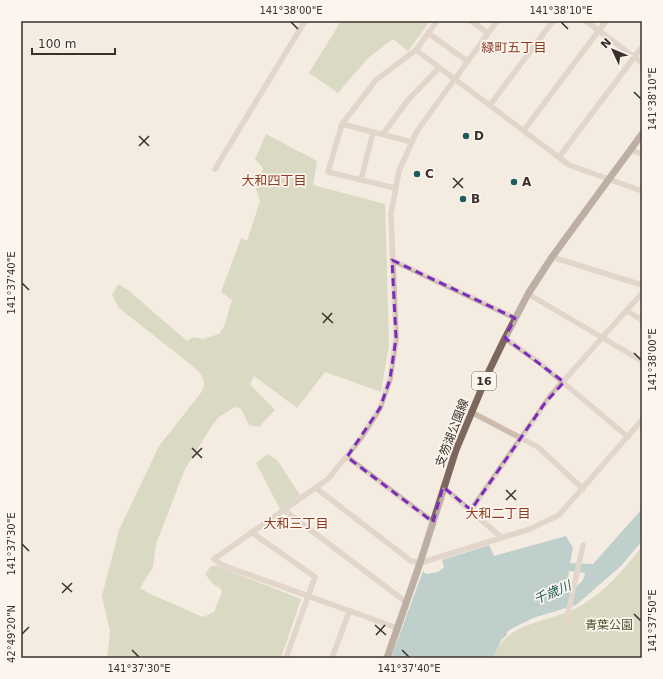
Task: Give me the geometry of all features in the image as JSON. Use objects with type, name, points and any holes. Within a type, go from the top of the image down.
[{"type":"main road","name":"支笏湖公園線","points":[[387,658],[420,563],[443,487],[471,412],[504,338],[528,294],[552,257],[642,134]]},
{"type":"street","points":[[215,170],[306,21]]},
{"type":"street","points":[[395,188],[328,172],[342,124],[376,80],[416,50],[437,21]]},
{"type":"street","points":[[471,21],[488,33]]},
{"type":"street","points":[[397,628],[349,612],[222,565],[214,559],[328,480],[347,457],[380,408],[391,373],[396,338],[390,214],[399,171],[417,131],[497,21]]},
{"type":"street","points":[[490,105],[553,21]]},
{"type":"street","points":[[586,21],[642,62]]},
{"type":"street","points":[[524,130],[606,21]]},
{"type":"street","points":[[428,33],[467,61]]},
{"type":"street","points":[[559,157],[642,47]]},
{"type":"street","points":[[416,50],[569,165],[642,191]]},
{"type":"street","points":[[383,134],[408,100],[439,68]]},
{"type":"street","points":[[342,124],[412,142]]},
{"type":"street","points":[[361,180],[373,132]]},
{"type":"street","points":[[631,150],[642,154]]},
{"type":"street","points":[[552,257],[642,285]]},
{"type":"street","points":[[392,260],[515,318]]},
{"type":"street","points":[[471,510],[551,395],[642,293]]},
{"type":"street","points":[[528,294],[604,337],[642,361]]},
{"type":"street","points":[[627,311],[642,320]]},
{"type":"street","points":[[504,338],[564,382],[628,437]]},
{"type":"street","points":[[471,412],[522,437],[538,447],[584,489]]},
{"type":"street","points":[[316,488],[411,561],[420,563],[530,529],[559,516],[584,489],[642,420]]},
{"type":"street","points":[[347,457],[433,522]]},
{"type":"street","points":[[443,487],[501,537]]},
{"type":"street","points":[[284,510],[406,602]]},
{"type":"street","points":[[251,532],[316,577],[286,658]]},
{"type":"street","points":[[565,627],[583,548]]},
{"type":"street","points":[[332,658],[349,612]]},
{"type":"highlighted area","points":[[392,260],[515,318],[505,338],[564,382],[545,403],[471,510],[443,487],[433,522],[347,457],[380,408],[390,379],[396,338]]},
{"type":"green space","points":[[341,21],[430,21],[408,51],[393,39],[368,58],[338,93],[309,73]]},
{"type":"green space","points":[[266,134],[317,161],[313,185],[385,204],[389,345],[381,392],[325,372],[297,408],[254,376],[250,384],[275,410],[259,427],[249,425],[241,409],[235,407],[219,417],[211,427],[185,469],[156,544],[153,567],[140,588],[203,617],[214,612],[222,592],[220,588],[213,584],[205,574],[211,566],[217,566],[301,599],[281,658],[107,658],[110,632],[102,596],[119,530],[159,446],[200,394],[204,384],[201,374],[195,368],[119,308],[112,295],[118,284],[128,290],[187,341],[194,337],[203,339],[219,334],[224,327],[232,300],[221,292],[241,238],[247,241],[260,201],[256,189],[263,168],[255,159]]},
{"type":"green space","points":[[268,454],[277,460],[300,495],[280,509],[256,463]]},
{"type":"green space","name":"青葉公園","points":[[642,547],[642,658],[493,658],[499,646],[508,636],[519,629],[568,612],[598,594],[621,572]]},
{"type":"water","points":[[642,509],[642,541],[622,565],[576,605],[533,618],[511,629],[489,647],[487,658],[391,658],[423,571],[426,574],[438,572],[444,567],[442,560],[489,545],[494,556],[566,536],[573,548],[570,563],[593,564]],"holes":[[[569,571],[585,573],[579,584],[558,595],[568,580]]]},
{"type":"waterway","name":"千歳川","points":[[487,658],[498,636],[502,633]]},
{"type":"place","name":"D","points":[[466,136]]},
{"type":"place","name":"C","points":[[417,174]]},
{"type":"place","name":"A","points":[[514,182]]},
{"type":"place","name":"B","points":[[463,199]]},
{"type":"district","name":"緑町五丁目","points":[[514,47]]},
{"type":"district","name":"大和四丁目","points":[[274,180]]},
{"type":"district","name":"大和二丁目","points":[[498,513]]},
{"type":"district","name":"大和三丁目","points":[[296,523]]}]
